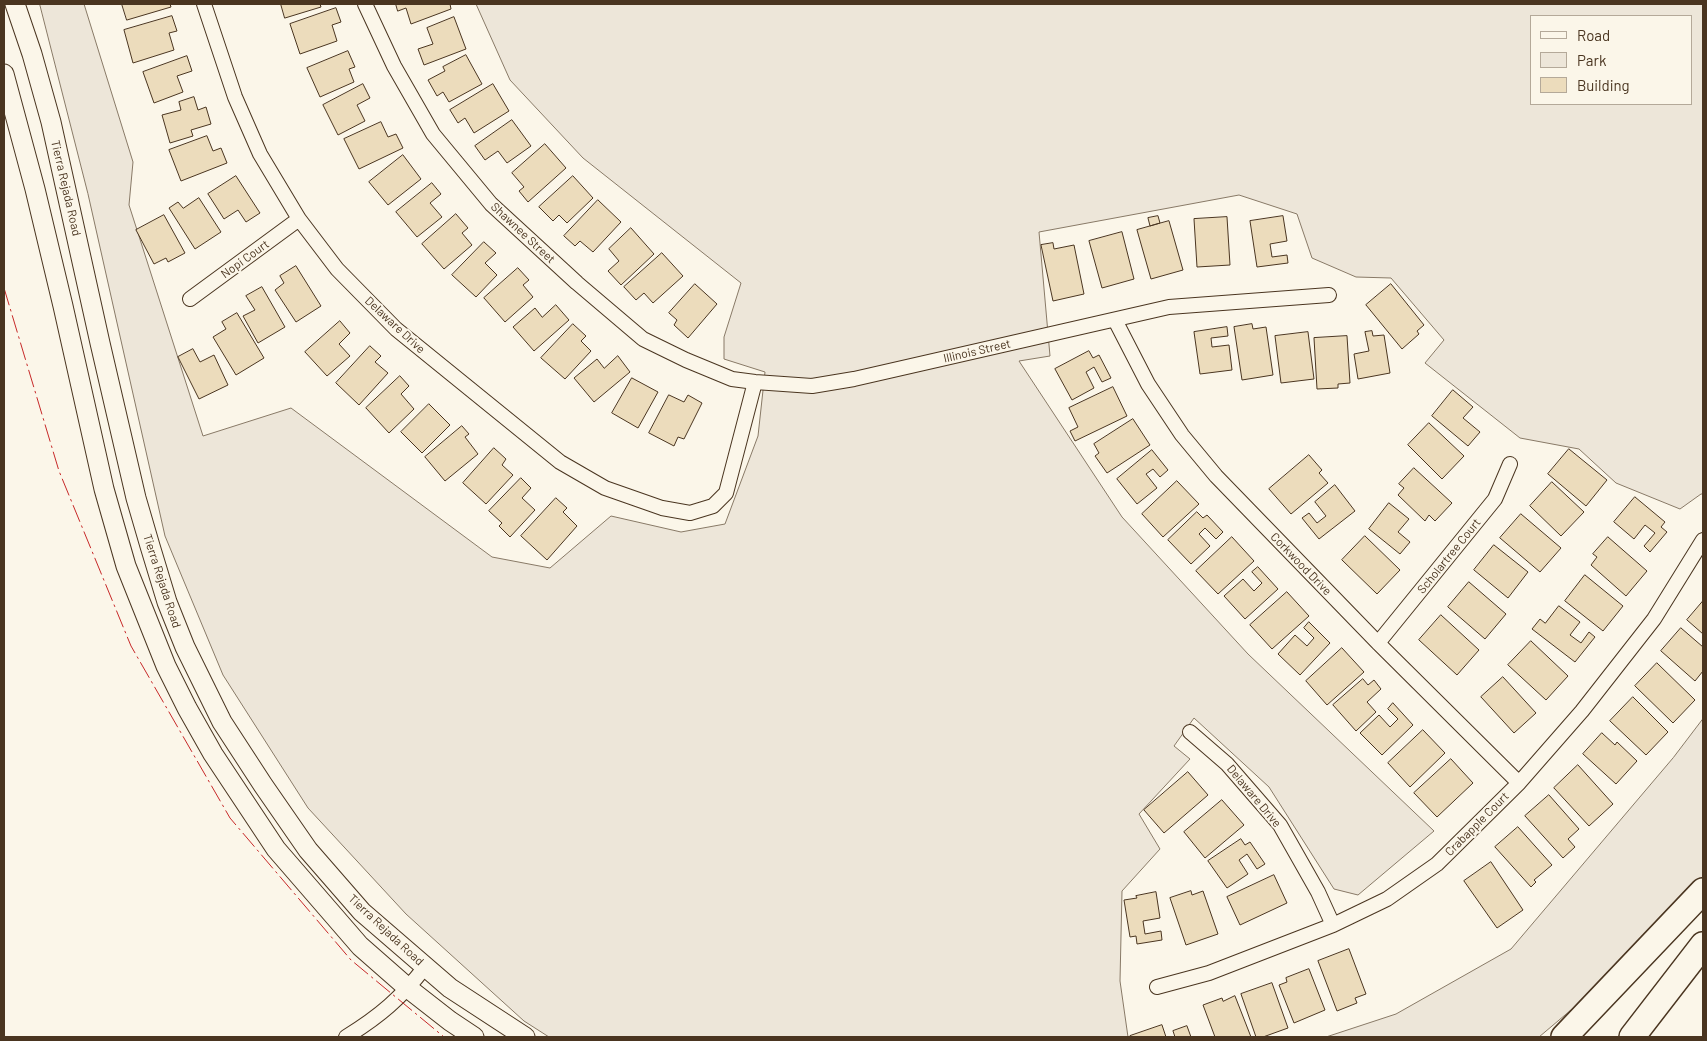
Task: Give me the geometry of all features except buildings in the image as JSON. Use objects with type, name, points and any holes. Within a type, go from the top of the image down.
[{"type":"highway","points":[[1564,1037],[1703,891]]},
{"type":"highway","points":[[1632,1037],[1703,945]]},
{"type":"main road","name":"Tierra Rejada Road","points":[[15,4],[32,54],[51,122],[136,498],[168,602],[185,647],[222,722],[308,850],[362,912],[450,988],[525,1037]]},
{"type":"main road","name":"Tierra Rejada Road","points":[[4,74],[35,189],[104,489],[126,566],[166,666],[213,754],[276,849],[360,946],[408,989],[474,1037]]},
{"type":"street","name":"Delaware Drive","points":[[204,4],[235,97],[260,154],[299,219],[338,269],[396,329],[560,462],[605,488],[662,508],[690,513],[713,506],[726,493],[755,382]]},
{"type":"street","name":"Shawnee Street","points":[[365,4],[394,66],[433,134],[491,204],[577,283],[643,339],[686,360],[732,379],[755,382]]},
{"type":"street","name":"Nopi Court","points":[[190,299],[299,219]]},
{"type":"street","name":"Illinois Street","points":[[755,382],[812,386],[854,379],[1169,307],[1329,295]]},
{"type":"street","name":"Corkwood Drive","points":[[1115,320],[1148,384],[1182,435],[1216,476],[1378,643],[1519,783]]},
{"type":"street","name":"Scholartree Court","points":[[1378,643],[1495,499],[1510,464]]},
{"type":"street","name":"Crabapple Court","points":[[1157,987],[1209,973],[1333,925],[1387,898],[1438,864],[1519,783],[1582,711],[1654,619],[1703,540]]},
{"type":"street","name":"Delaware Drive","points":[[1190,732],[1227,764],[1280,825],[1318,892],[1333,925]]},
{"type":"street","points":[[346,1037],[394,1003],[425,967]]},
{"type":"green space","points":[[40,4],[84,4],[133,162],[129,205],[203,436],[291,408],[492,557],[550,568],[611,516],[681,532],[725,524],[758,436],[765,372],[724,359],[724,337],[741,283],[583,158],[510,80],[476,4],[1703,4],[1703,494],[1680,509],[1616,483],[1579,449],[1520,438],[1425,363],[1444,340],[1391,278],[1356,277],[1312,258],[1297,214],[1239,195],[1039,232],[1050,356],[1019,361],[1122,517],[1248,654],[1434,831],[1358,895],[1334,889],[1269,787],[1194,718],[1174,746],[1190,759],[1139,814],[1160,849],[1122,891],[1120,981],[1128,1037],[549,1037],[524,1021],[406,914],[308,808],[223,675],[165,536],[88,194]]},
{"type":"green space","points":[[1703,719],[1703,876],[1597,988],[1539,1037],[1326,1037],[1396,1014],[1511,949],[1673,758]]},
{"type":"power","points":[[4,288],[59,471],[131,646],[230,818],[351,960],[444,1037]]}]
